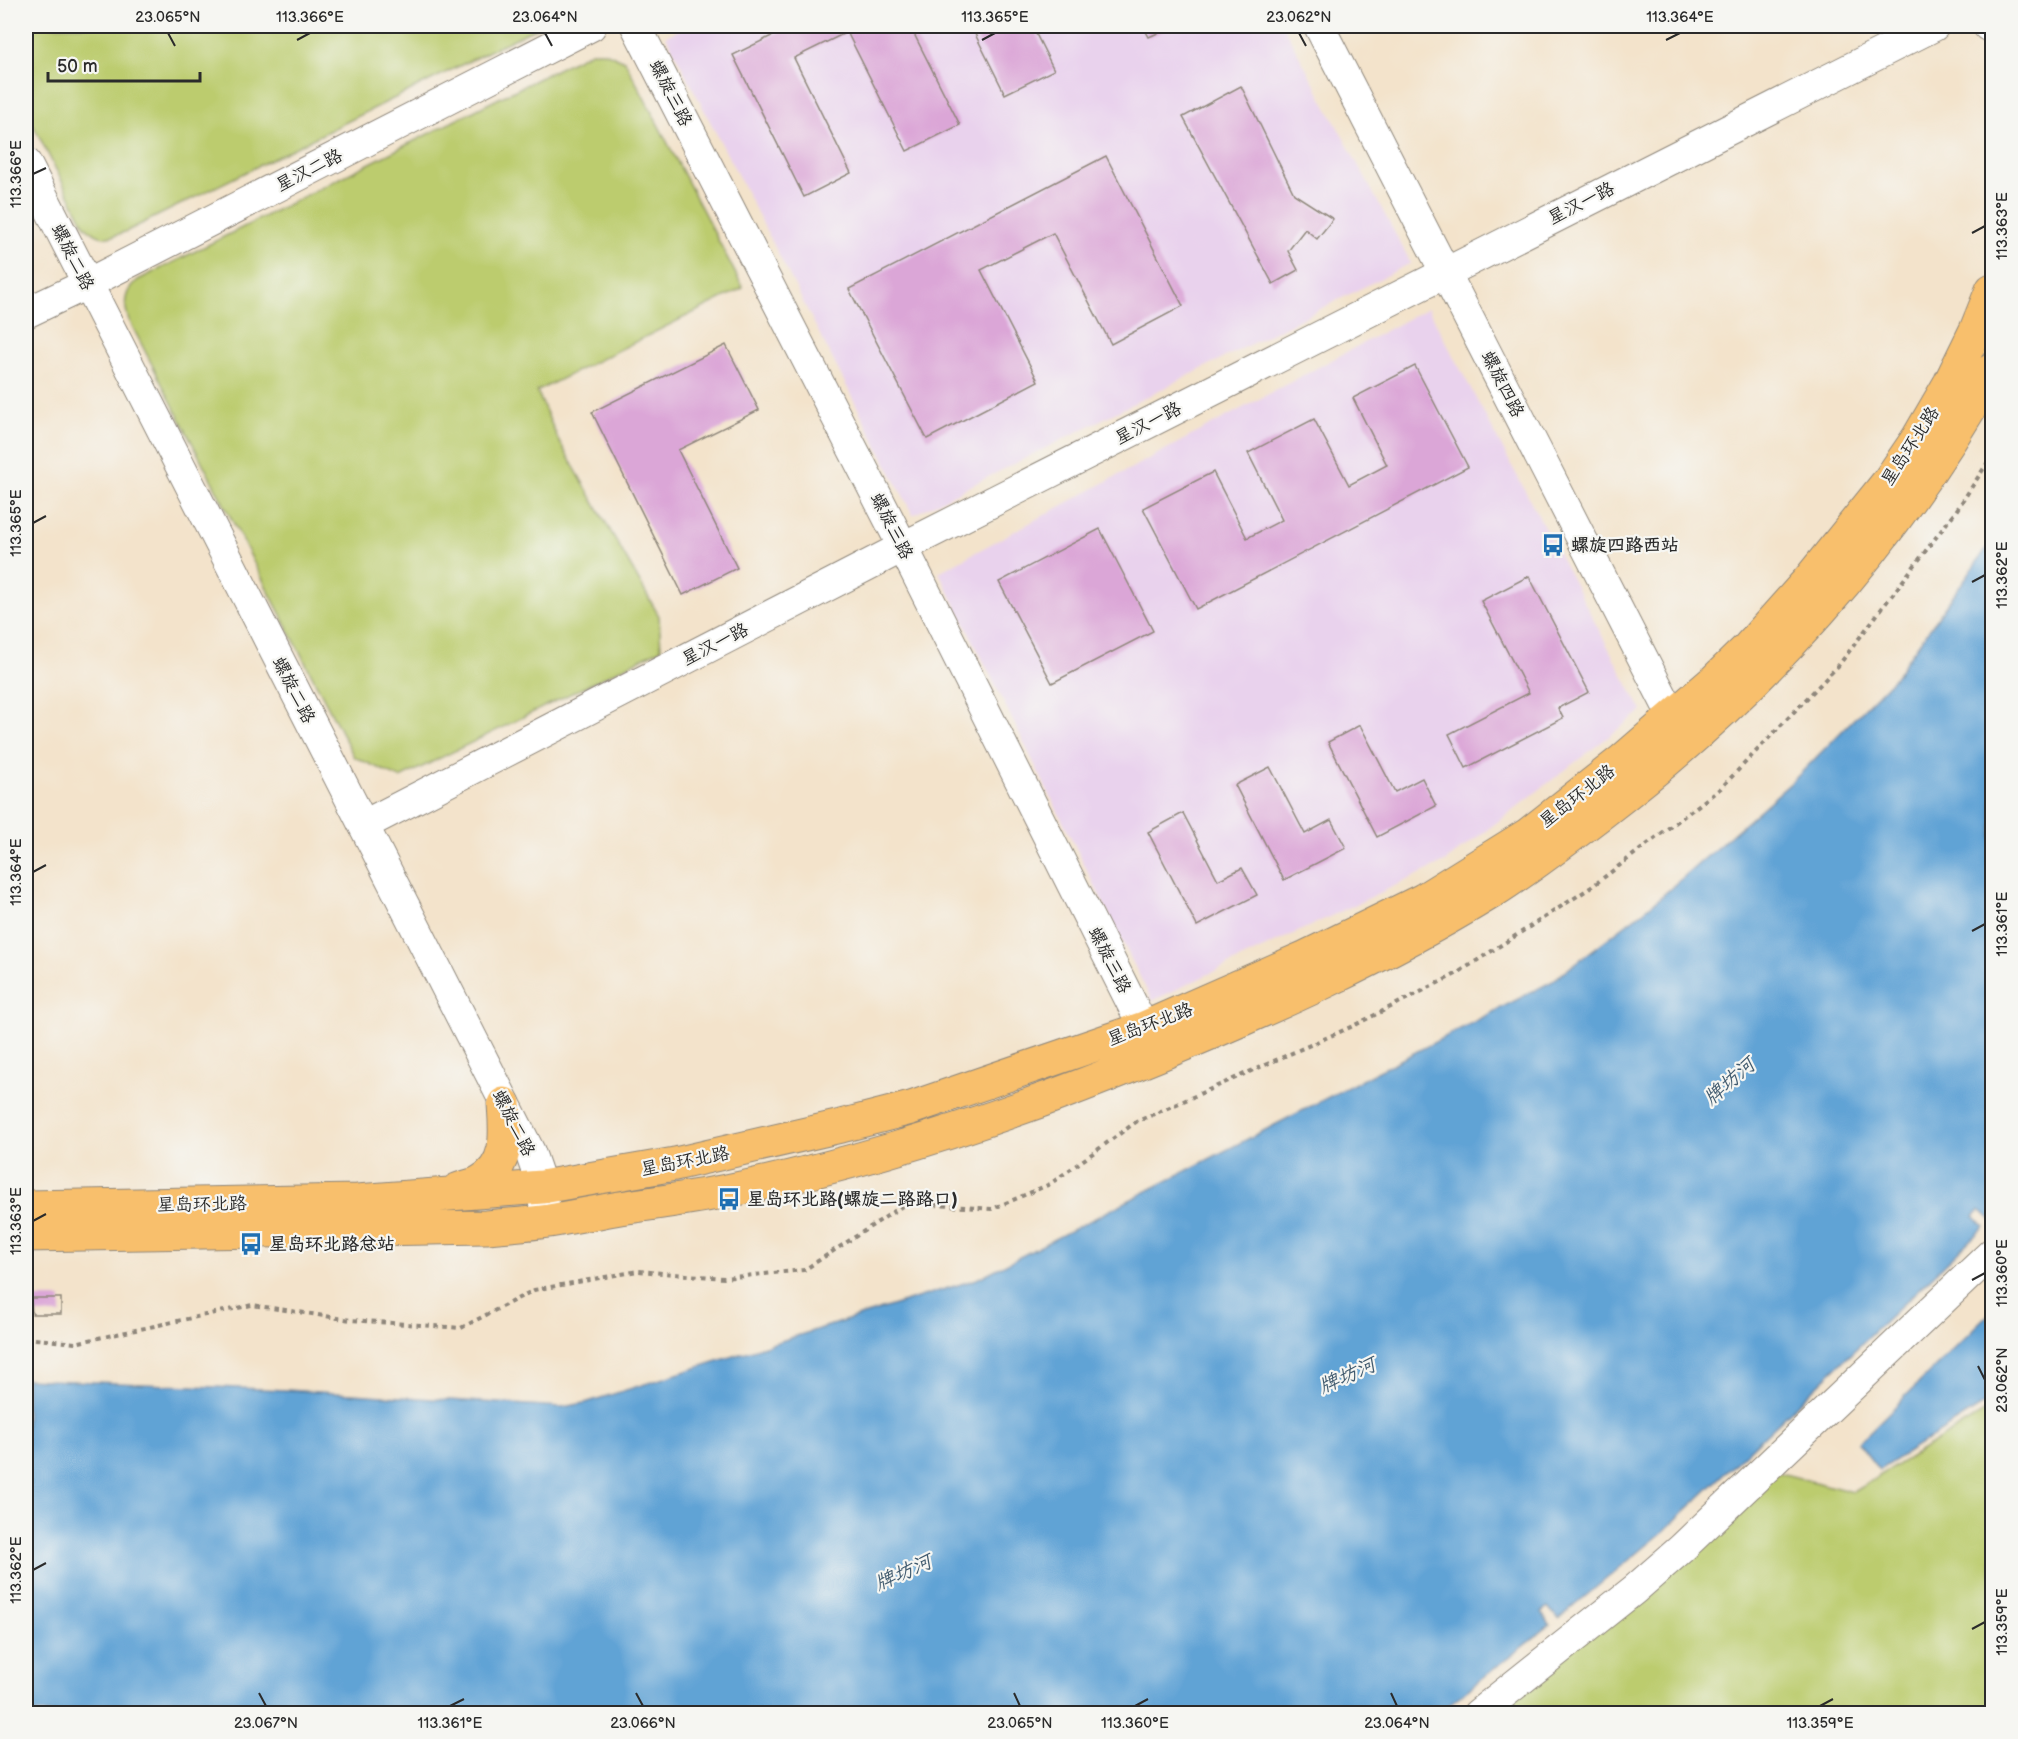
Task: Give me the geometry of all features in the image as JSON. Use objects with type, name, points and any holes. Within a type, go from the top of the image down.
[{"type":"main road","name":"星岛环北路","points":[[26,1235],[486,1227],[546,1222],[724,1192],[868,1157],[998,1118],[1077,1089],[1321,985],[1431,928],[1493,891],[1546,855],[1612,805],[1682,728],[1713,682],[1749,647],[1809,580],[1888,483],[1950,383],[1976,330],[1992,290]]},
{"type":"main road","name":"星岛环北路","points":[[26,1207],[357,1201],[542,1187],[675,1164],[830,1129],[910,1108],[1144,1028],[1306,957],[1423,900],[1529,834],[1623,760],[1682,728],[1782,652],[1869,555],[1906,507],[1942,455],[1992,370]]},
{"type":"main road","points":[[437,1196],[479,1183],[491,1174],[499,1163],[507,1139],[504,1104]]},
{"type":"street","name":"星汉二路","points":[[26,313],[591,26]]},
{"type":"street","name":"螺旋三路","points":[[636,26],[903,547],[1144,1028]]},
{"type":"street","name":"螺旋四路","points":[[1319,26],[1682,728]]},
{"type":"street","name":"星汉一路","points":[[364,825],[903,547],[1934,26]]},
{"type":"street","points":[[1988,26],[1992,28]]},
{"type":"street","name":"螺旋二路","points":[[26,164],[530,1152],[542,1187],[546,1222]]},
{"type":"street","points":[[1478,1713],[1634,1590],[1681,1549],[1992,1253]]},
{"type":"shaded area","points":[[686,26],[1283,26],[1411,263],[913,515],[666,36]]},
{"type":"shaded area","points":[[1428,308],[1642,711],[1445,862],[1152,1001],[939,572]]},
{"type":"green space","points":[[26,26],[540,26],[127,231],[105,237],[85,226],[26,111]]},
{"type":"green space","points":[[591,52],[605,52],[625,61],[743,288],[537,391],[558,439],[659,616],[661,649],[400,778],[354,757],[129,320],[126,309],[127,293],[138,280]]},
{"type":"green space","points":[[1992,1407],[1992,1713],[1490,1714],[1773,1471],[1853,1492]]},
{"type":"water","name":"牌坊河","points":[[1992,541],[1992,1219],[1980,1210],[1974,1216],[1984,1227],[1664,1531],[1558,1619],[1548,1607],[1541,1612],[1550,1625],[1438,1713],[26,1713],[26,1379],[286,1390],[562,1407],[585,1403],[977,1279],[1551,982],[1654,903],[1793,781],[1895,677]]},
{"type":"water","points":[[1992,1311],[1992,1399],[1879,1470],[1858,1443]]},
{"type":"building","points":[[792,26],[910,26],[960,125],[907,151],[847,32],[794,58],[851,173],[804,197],[733,55]]},
{"type":"building","points":[[971,26],[1032,26],[1054,70],[1005,94]]},
{"type":"building","points":[[1143,26],[1173,26],[1149,37]]},
{"type":"building","points":[[1241,86],[1294,194],[1333,219],[1317,239],[1305,229],[1288,251],[1298,270],[1273,284],[1183,117]]},
{"type":"building","points":[[1106,156],[1183,306],[1111,344],[1053,233],[981,270],[1038,381],[927,439],[849,289]]},
{"type":"building","points":[[726,345],[759,410],[678,450],[737,568],[683,595],[592,412]]},
{"type":"building","points":[[1415,366],[1468,467],[1196,609],[1143,508],[1213,472],[1247,538],[1282,520],[1248,453],[1314,419],[1349,485],[1387,465],[1353,398]]},
{"type":"building","points":[[1100,529],[1153,631],[1052,683],[999,582]]},
{"type":"building","points":[[1529,576],[1589,692],[1558,708],[1563,718],[1466,768],[1449,734],[1529,693],[1481,601]]},
{"type":"building","points":[[1360,725],[1395,792],[1422,778],[1436,806],[1377,837],[1328,742]]},
{"type":"building","points":[[1270,767],[1305,834],[1331,820],[1346,848],[1284,880],[1235,785]]},
{"type":"building","points":[[1183,813],[1218,880],[1242,868],[1257,895],[1197,926],[1148,832]]},
{"type":"building","points":[[31,1298],[61,1298],[61,1314],[32,1314]]},
{"type":"place","name":"螺旋四路西站","points":[[1553,545]]},
{"type":"place","name":"星岛环北路(螺旋二路路口)","points":[[729,1199]]},
{"type":"place","name":"星岛环北路总站","points":[[251,1244]]}]
